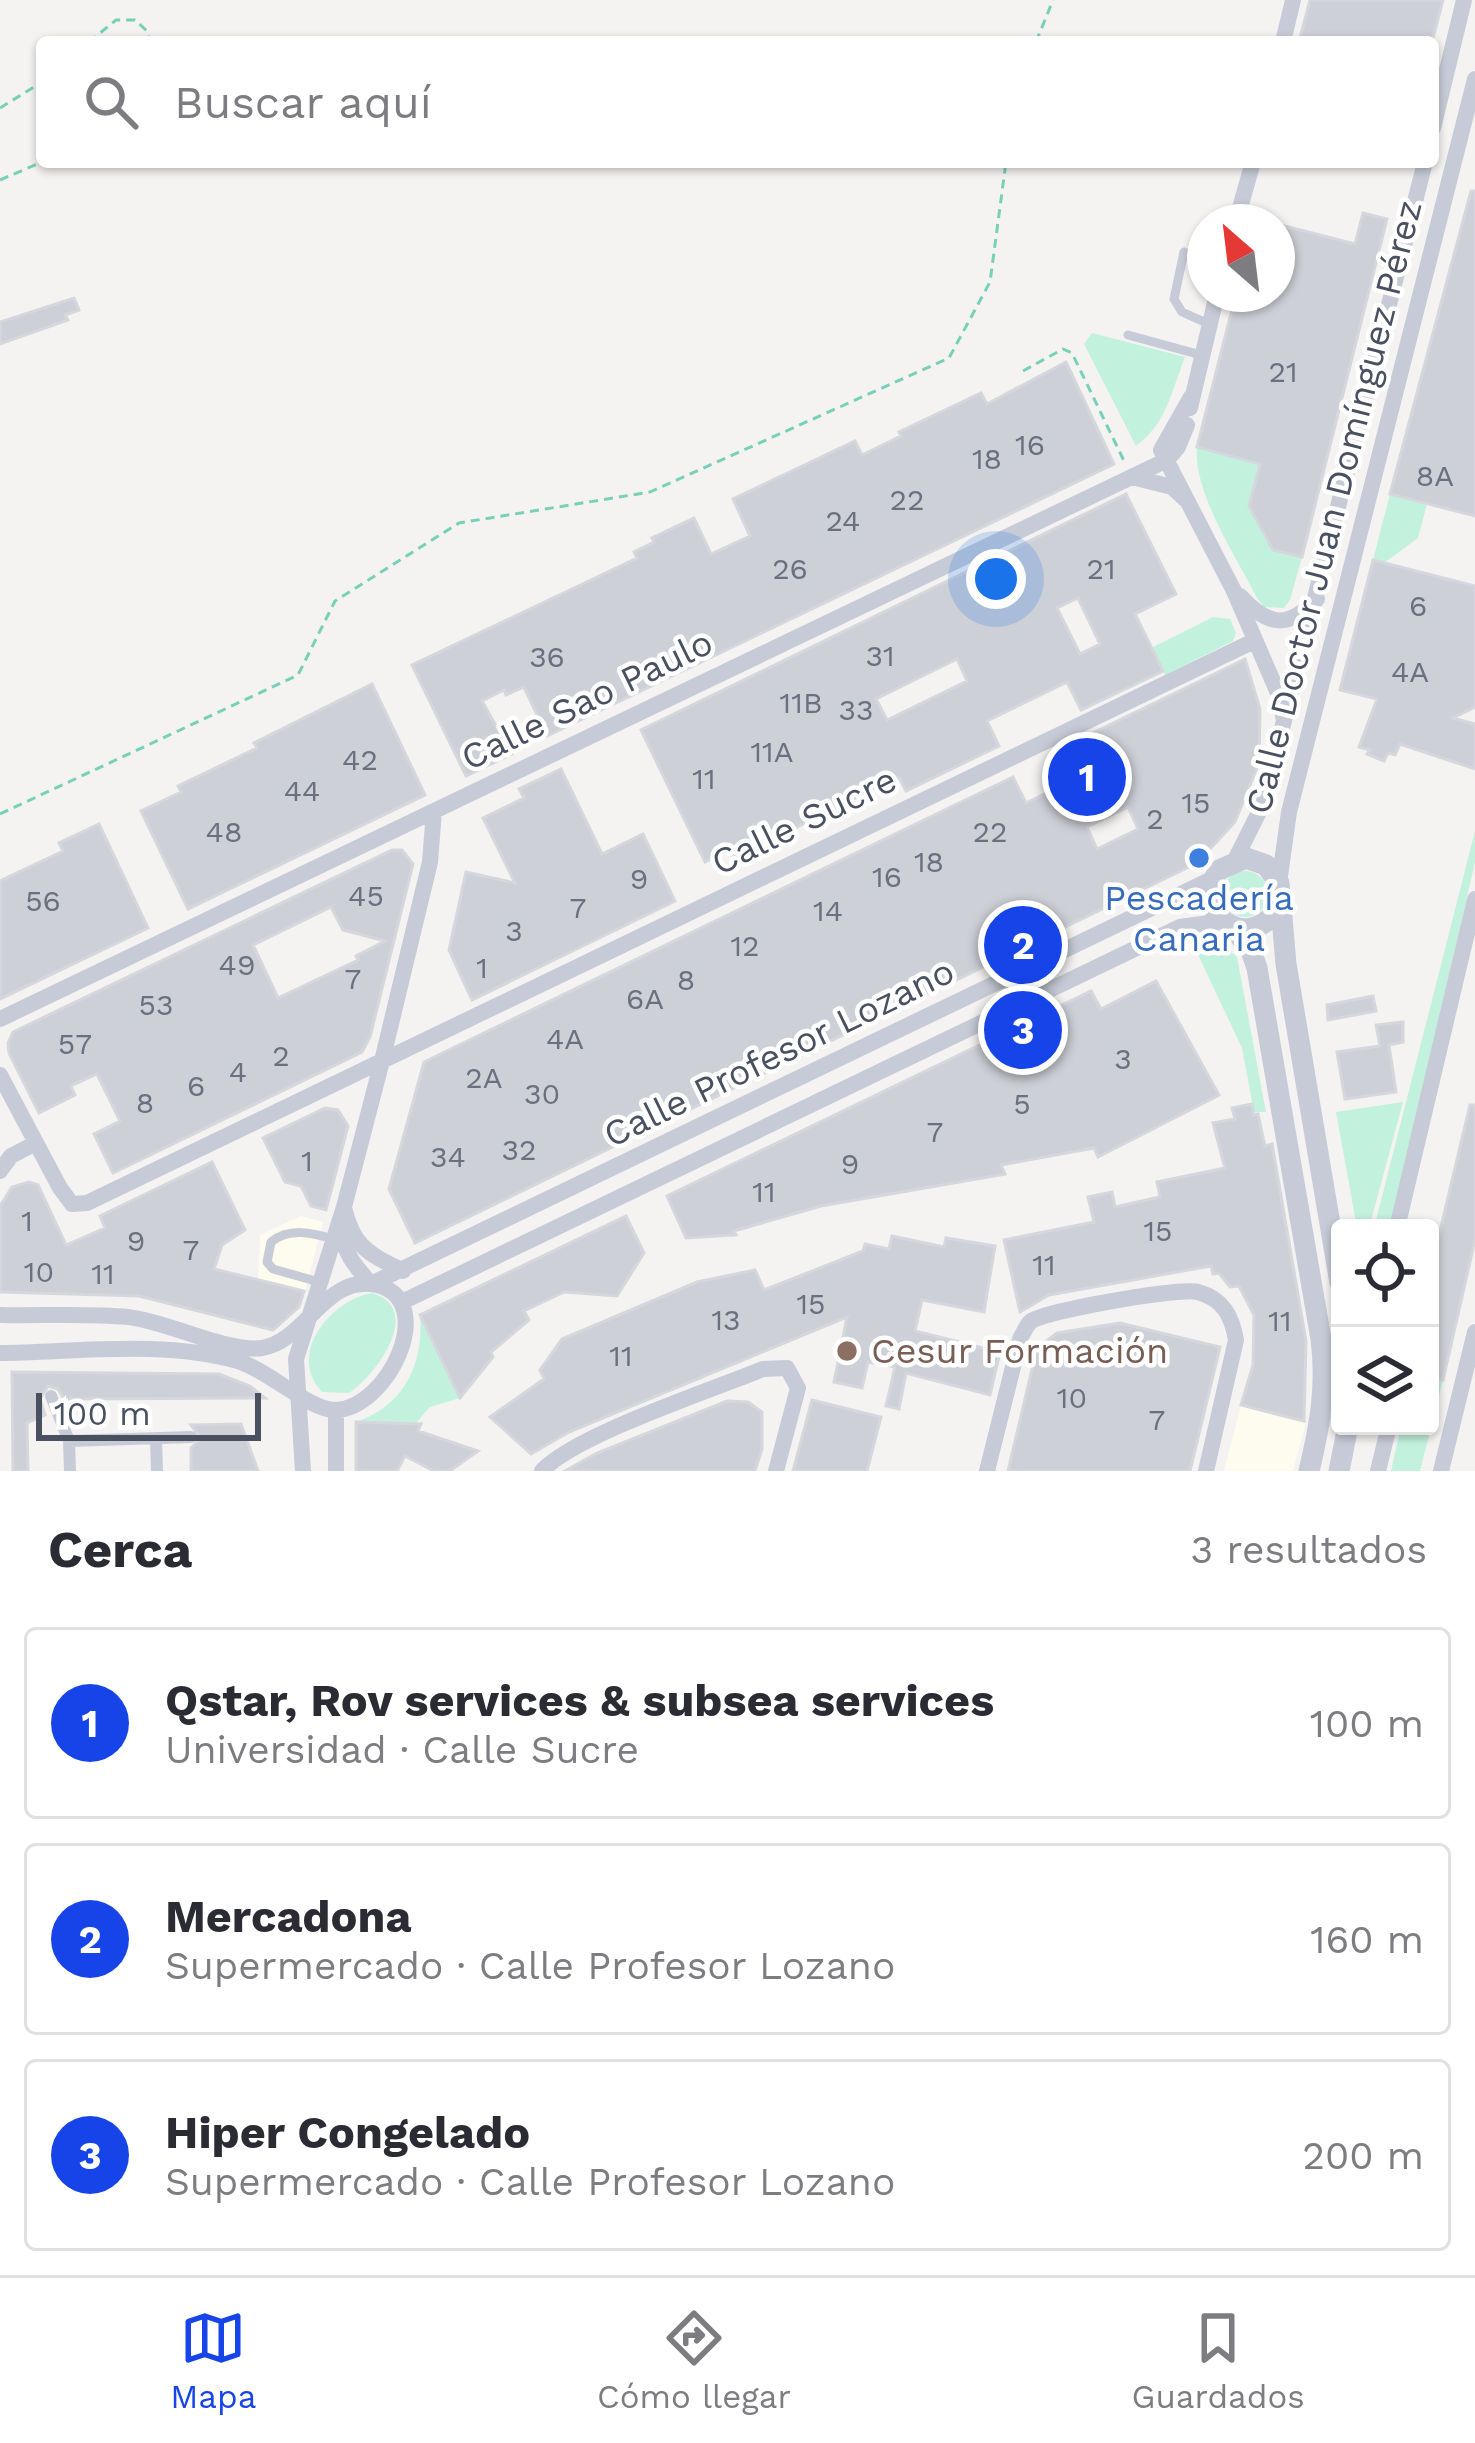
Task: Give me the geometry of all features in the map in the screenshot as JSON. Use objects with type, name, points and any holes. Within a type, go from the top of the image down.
[{"type":"street","points":[[1284,36],[1293,0]]},
{"type":"street","points":[[1439,104],[1465,0]]},
{"type":"street","name":"Calle Doctor Juan Domínguez Pérez","points":[[1331,1230],[1286,964],[1280,892],[1289,812],[1475,79]]},
{"type":"street","points":[[1241,204],[1251,168]]},
{"type":"street","name":"Calle Doctor Juan Domínguez Pérez","points":[[1235,860],[1263,804],[1424,168]]},
{"type":"street","points":[[1195,509],[1182,454],[1212,312]]},
{"type":"street","points":[[1192,397],[1161,450],[1234,591],[1278,693],[1284,726]]},
{"type":"street","points":[[1167,460],[1187,425]]},
{"type":"street","name":"Calle Sao Paulo","points":[[0,1019],[1167,460]]},
{"type":"street","points":[[1132,476],[1172,487],[1195,509]]},
{"type":"street","points":[[1234,591],[1260,617],[1277,622],[1300,616],[1317,598]]},
{"type":"street","name":"Calle Sucre","points":[[36,1143],[72,1204],[87,1203],[1254,641]]},
{"type":"street","points":[[303,1471],[296,1359],[344,1207],[382,1061],[430,862],[434,811]]},
{"type":"street","points":[[1228,924],[1258,926],[1276,912],[1280,892],[1266,865],[1235,860],[1214,878],[1211,902],[1228,924],[1251,951],[1257,968],[1324,1358],[1323,1414],[1309,1471]]},
{"type":"street","name":"Calle Profesor Lozano","points":[[370,1284],[1214,878]]},
{"type":"street","points":[[1399,1219],[1475,899]]},
{"type":"street","name":"Calle Profesor Lozano","points":[[402,1302],[1180,927],[1228,924]]},
{"type":"street","points":[[0,1075],[36,1143],[11,1156],[0,1171]]},
{"type":"street","points":[[344,1207],[351,1235],[362,1248],[403,1270]]},
{"type":"street","points":[[344,1207],[342,1238],[350,1259],[370,1284]]},
{"type":"street","points":[[0,1316],[131,1317],[254,1349],[281,1344],[351,1286],[370,1284],[393,1290],[402,1302],[404,1336],[398,1358],[373,1392],[350,1408],[336,1410],[315,1405],[240,1362],[182,1351],[0,1353]]},
{"type":"street","points":[[987,1471],[1020,1339],[1029,1323],[1055,1311],[1195,1290],[1221,1303],[1233,1319],[1236,1340],[1206,1471]]},
{"type":"street","points":[[1441,1471],[1475,1332]]},
{"type":"street","points":[[542,1471],[552,1460],[586,1442],[764,1369],[787,1368],[798,1388],[776,1471]]},
{"type":"street","points":[[51,1396],[69,1441],[70,1471]]},
{"type":"street","points":[[336,1410],[336,1471]]},
{"type":"street","points":[[1339,1471],[1346,1435]]},
{"type":"street","points":[[1378,1471],[1387,1435]]},
{"type":"street","points":[[156,1438],[158,1471]]},
{"type":"street","points":[[69,1441],[191,1438]]},
{"type":"lane","points":[[1184,252],[1174,299],[1182,312],[1209,324]]},
{"type":"lane","points":[[1128,335],[1201,356]]},
{"type":"lane","points":[[320,1282],[273,1269],[267,1262],[271,1242],[281,1234],[307,1232],[334,1239]]},
{"type":"path","points":[[1039,36],[1054,0]]},
{"type":"path","points":[[96,36],[116,20],[135,20],[148,36]]},
{"type":"path","points":[[0,108],[36,86]]},
{"type":"path","points":[[0,180],[36,165]]},
{"type":"path","points":[[0,814],[298,675],[335,601],[459,523],[650,492],[949,358],[990,282],[1005,168]]},
{"type":"path","points":[[1023,371],[1063,349],[1072,353],[1132,476]]},
{"type":"shaded area","points":[[301,1216],[323,1222],[305,1291],[258,1279],[260,1235]]},
{"type":"shaded area","points":[[1241,1405],[1306,1422],[1293,1471],[1224,1471]]},
{"type":"green space","points":[[1092,333],[1185,357],[1161,417],[1136,446],[1084,344]]},
{"type":"green space","points":[[1197,447],[1260,464],[1249,506],[1273,550],[1302,557],[1284,608],[1264,607],[1257,598],[1209,504]]},
{"type":"green space","points":[[1390,494],[1427,504],[1418,538],[1384,563],[1373,560]]},
{"type":"green space","points":[[1213,617],[1230,619],[1236,633],[1233,641],[1165,675],[1151,648]]},
{"type":"green space","points":[[1475,831],[1475,862],[1393,1219],[1376,1219]]},
{"type":"green space","points":[[1245,871],[1261,878],[1268,894],[1261,910],[1245,917],[1229,910],[1222,894],[1229,878]]},
{"type":"green space","points":[[1207,939],[1220,942],[1237,957],[1266,1112],[1254,1112],[1242,1048],[1193,944]]},
{"type":"green space","points":[[1403,1102],[1371,1219],[1355,1219],[1336,1112]]},
{"type":"green space","points":[[372,1293],[387,1301],[395,1313],[395,1327],[382,1358],[349,1393],[322,1392],[309,1361],[318,1331],[342,1306]]},
{"type":"green space","points":[[420,1315],[460,1398],[430,1407],[415,1424],[356,1422],[387,1405],[407,1381],[418,1350]]},
{"type":"green space","points":[[1399,1435],[1429,1435],[1420,1471],[1391,1471]]},
{"type":"building","points":[[1310,0],[1443,0],[1434,36],[1301,36]]},
{"type":"building","points":[[1471,191],[1475,191],[1475,516],[1390,494]]},
{"type":"building","points":[[1363,213],[1387,219],[1302,557],[1273,550],[1249,506],[1260,464],[1197,447],[1231,312],[1295,312],[1295,229],[1355,244]]},
{"type":"building","points":[[74,298],[79,310],[65,315],[68,320],[0,344],[0,322]]},
{"type":"building","points":[[1066,362],[1114,464],[547,736],[524,687],[506,695],[504,690],[482,701],[512,754],[466,776],[412,665],[637,558],[634,552],[654,542],[652,538],[694,518],[711,554],[750,536],[733,499],[855,441],[862,455],[981,393],[987,404]]},
{"type":"building","points":[[1126,494],[1176,594],[1135,614],[1163,671],[1081,710],[1067,682],[987,721],[999,746],[906,791],[899,777],[734,858],[730,850],[705,862],[641,730]],"holes":[[[1078,598],[1100,644],[1080,654],[1057,608]],[[957,659],[967,681],[887,720],[876,699]]]},
{"type":"building","points":[[1373,560],[1475,586],[1475,707],[1453,718],[1475,724],[1475,769],[1400,744],[1395,755],[1388,753],[1384,761],[1359,747],[1377,699],[1340,690]]},
{"type":"building","points":[[1245,659],[1260,709],[1259,763],[1235,822],[1197,863],[415,1243],[389,1189],[424,1062],[1013,777],[1026,803],[1107,763],[1093,733]],"holes":[[[1128,807],[1138,829],[1097,849],[1087,827]]]},
{"type":"building","points":[[372,684],[425,795],[188,909],[141,811],[181,792],[178,786],[257,748],[254,743]]},
{"type":"building","points":[[561,769],[602,854],[643,834],[675,901],[472,1000],[449,950],[466,872],[515,883],[483,818],[524,798],[519,789]]},
{"type":"building","points":[[99,824],[148,928],[0,999],[0,881],[63,851],[59,843]]},
{"type":"building","points":[[392,850],[402,850],[413,864],[370,1037],[362,1052],[113,1173],[94,1134],[120,1121],[97,1074],[71,1086],[75,1095],[39,1113],[9,1053],[13,1032]],"holes":[[[331,907],[343,930],[385,941],[356,956],[358,960],[278,998],[253,945]]]},
{"type":"building","points":[[1156,981],[1219,1095],[1098,1157],[1094,1148],[1001,1165],[1005,1174],[821,1206],[734,1231],[736,1235],[686,1238],[667,1196],[1091,991],[1101,1009]]},
{"type":"building","points":[[1373,996],[1376,1011],[1328,1020],[1327,1005]]},
{"type":"building","points":[[1403,1022],[1403,1042],[1389,1045],[1396,1092],[1345,1099],[1337,1052],[1380,1046],[1376,1025]]},
{"type":"building","points":[[1252,1104],[1265,1146],[1272,1144],[1306,1341],[1304,1421],[1241,1405],[1253,1365],[1254,1315],[1239,1286],[1230,1287],[1219,1273],[1213,1274],[1211,1266],[1049,1295],[1020,1312],[1004,1240],[1094,1222],[1088,1197],[1112,1192],[1115,1207],[1160,1197],[1157,1182],[1225,1168],[1213,1123],[1235,1119],[1232,1108]]},
{"type":"building","points":[[1470,1105],[1475,1105],[1475,1240],[1443,1380],[1439,1379],[1439,1235]]},
{"type":"building","points":[[325,1108],[338,1110],[348,1126],[326,1210],[311,1206],[301,1186],[285,1182],[263,1138]]},
{"type":"building","points":[[212,1162],[245,1230],[222,1245],[214,1269],[304,1291],[299,1307],[273,1330],[139,1296],[0,1292],[0,1206],[12,1187],[29,1182],[38,1185],[66,1245],[105,1228],[100,1216]]},
{"type":"building","points":[[626,1216],[644,1253],[617,1296],[564,1292],[524,1311],[529,1320],[491,1352],[493,1357],[460,1398],[420,1315]]},
{"type":"building","points":[[892,1236],[944,1247],[946,1238],[995,1246],[984,1312],[922,1300],[915,1331],[1000,1352],[990,1395],[906,1373],[899,1409],[886,1406],[895,1367],[868,1362],[862,1388],[834,1382],[847,1317],[569,1432],[531,1454],[490,1417],[544,1379],[540,1370],[562,1339],[697,1282],[755,1270],[764,1290],[863,1251],[865,1244],[889,1249]]},
{"type":"building","points":[[1120,1323],[1220,1347],[1190,1471],[1008,1471],[1037,1348],[1057,1333]]},
{"type":"building","points":[[12,1372],[219,1374],[250,1386],[265,1398],[64,1399],[58,1389],[48,1386],[40,1399],[45,1415],[27,1423],[28,1471],[13,1471]]},
{"type":"building","points":[[812,1400],[881,1417],[867,1471],[793,1471]]},
{"type":"building","points":[[727,1401],[748,1402],[762,1412],[762,1449],[755,1471],[565,1471],[597,1453]]},
{"type":"building","points":[[356,1422],[421,1424],[418,1431],[478,1451],[450,1471],[434,1471],[405,1456],[397,1471],[356,1471]]},
{"type":"building","points":[[241,1424],[258,1471],[191,1471],[191,1448],[201,1438],[191,1425]]},
{"type":"place","name":"Qstar, Rov services & subsea services","points":[[1087,777]]},
{"type":"place","name":"Pescadería Canaria","points":[[1199,858]]},
{"type":"place","name":"Mercadona","points":[[1023,945]]},
{"type":"place","name":"Hiper Congelado","points":[[1023,1030]]},
{"type":"place","name":"Cesur Formación","points":[[847,1351]]}]
